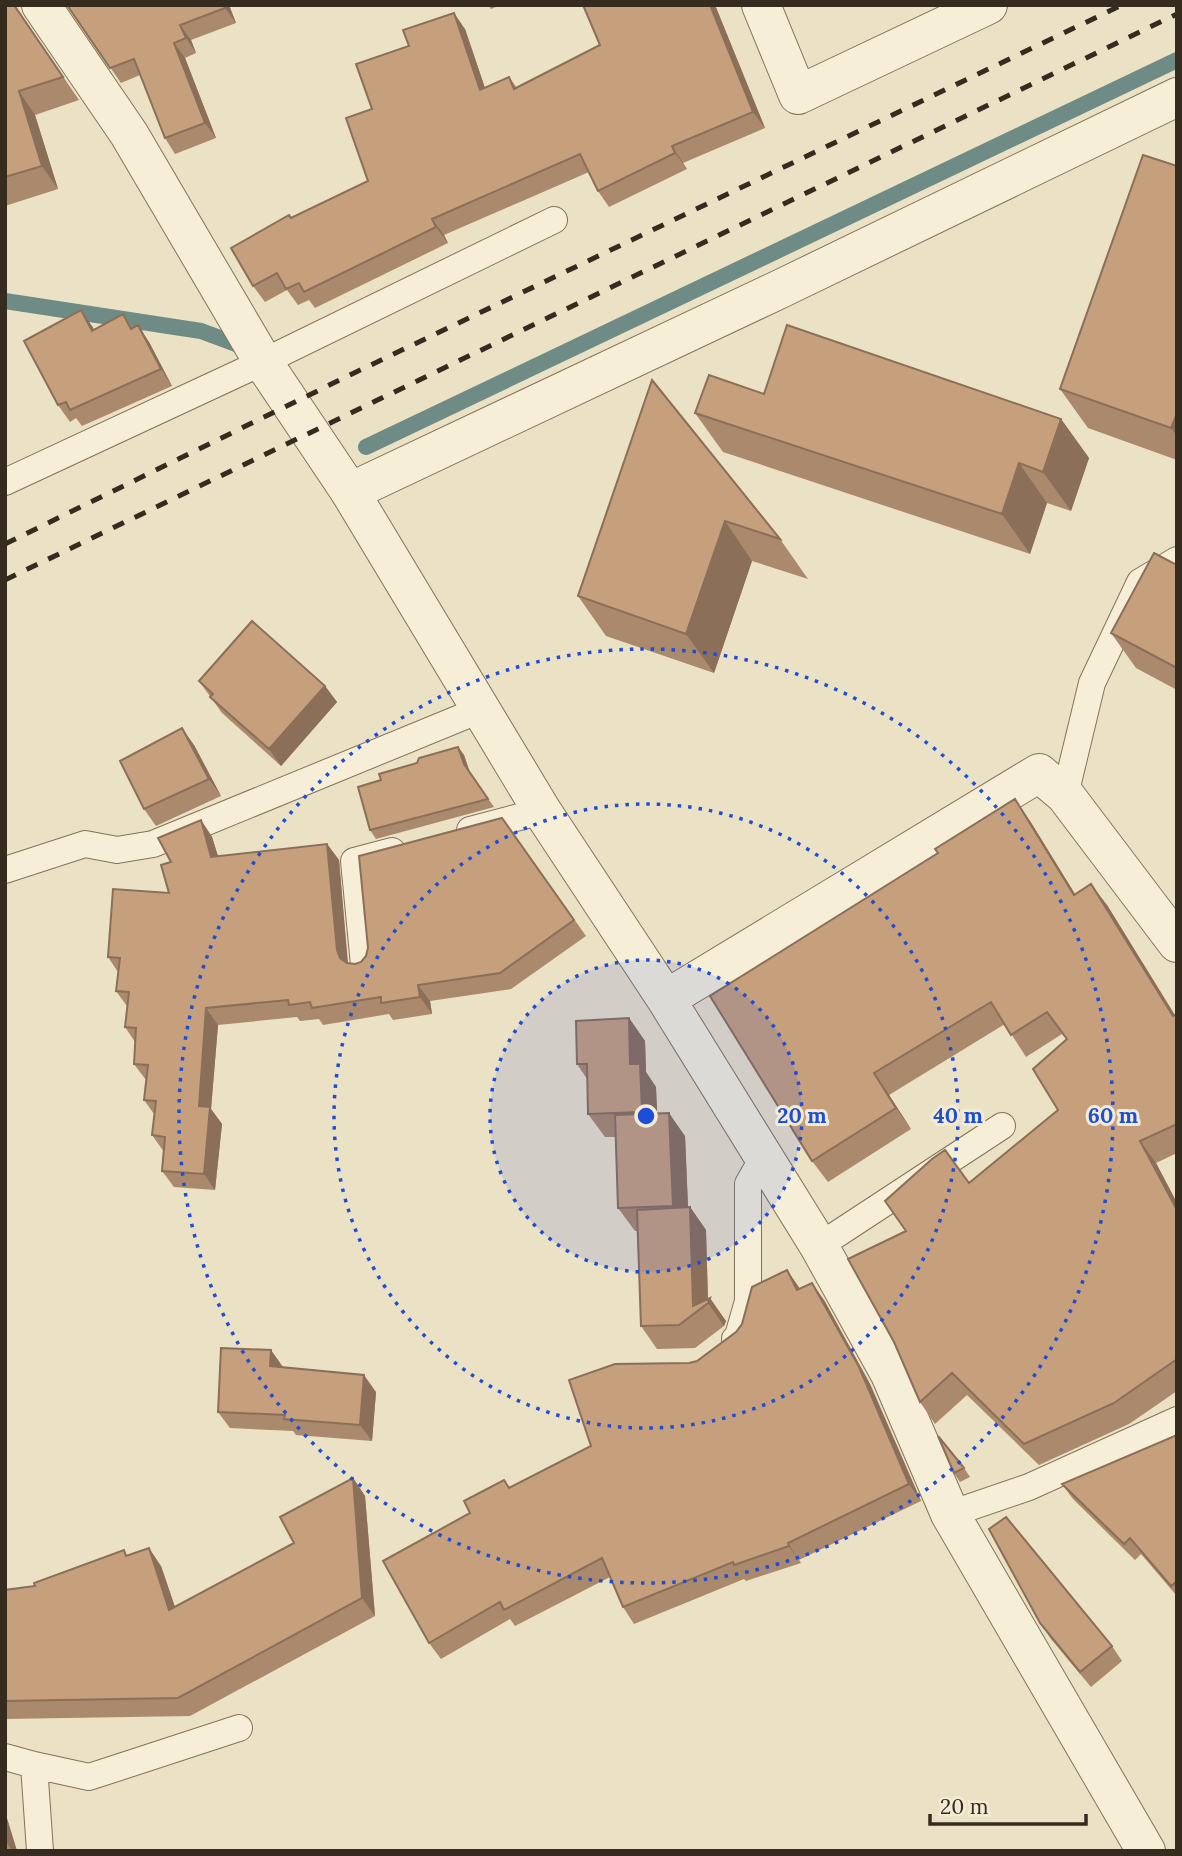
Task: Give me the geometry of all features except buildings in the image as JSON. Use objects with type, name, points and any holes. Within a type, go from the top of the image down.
[{"type":"street","points":[[41,5],[129,134],[263,362],[351,492],[542,811],[666,999],[819,1246],[890,1374],[950,1514],[1146,1851]]},
{"type":"street","points":[[761,5],[798,95],[988,5]]},
{"type":"street","points":[[351,492],[1177,97]]},
{"type":"street","points":[[666,999],[1039,773],[1065,795],[1177,943]]},
{"type":"lane","points":[[5,482],[263,362],[554,220]]},
{"type":"lane","points":[[1065,795],[1092,682],[1140,582],[1177,560]]},
{"type":"lane","points":[[5,870],[85,844],[117,850],[153,844],[482,709]]},
{"type":"lane","points":[[448,836],[542,811]]},
{"type":"lane","points":[[364,965],[354,861],[422,843]]},
{"type":"lane","points":[[819,1246],[1002,1126]]},
{"type":"lane","points":[[719,1350],[738,1336],[748,1301],[748,1184],[764,1156]]},
{"type":"lane","points":[[950,1514],[1029,1487],[1177,1420]]},
{"type":"lane","points":[[5,1757],[89,1777],[239,1728]]},
{"type":"lane","points":[[34,1765],[40,1851]]},
{"type":"waterway","points":[[366,447],[1177,60]]},
{"type":"waterway","points":[[5,301],[201,331],[236,344]]},
{"type":"railway","points":[[5,544],[352,374],[1122,5]]},
{"type":"railway","points":[[5,580],[1177,14]]}]
